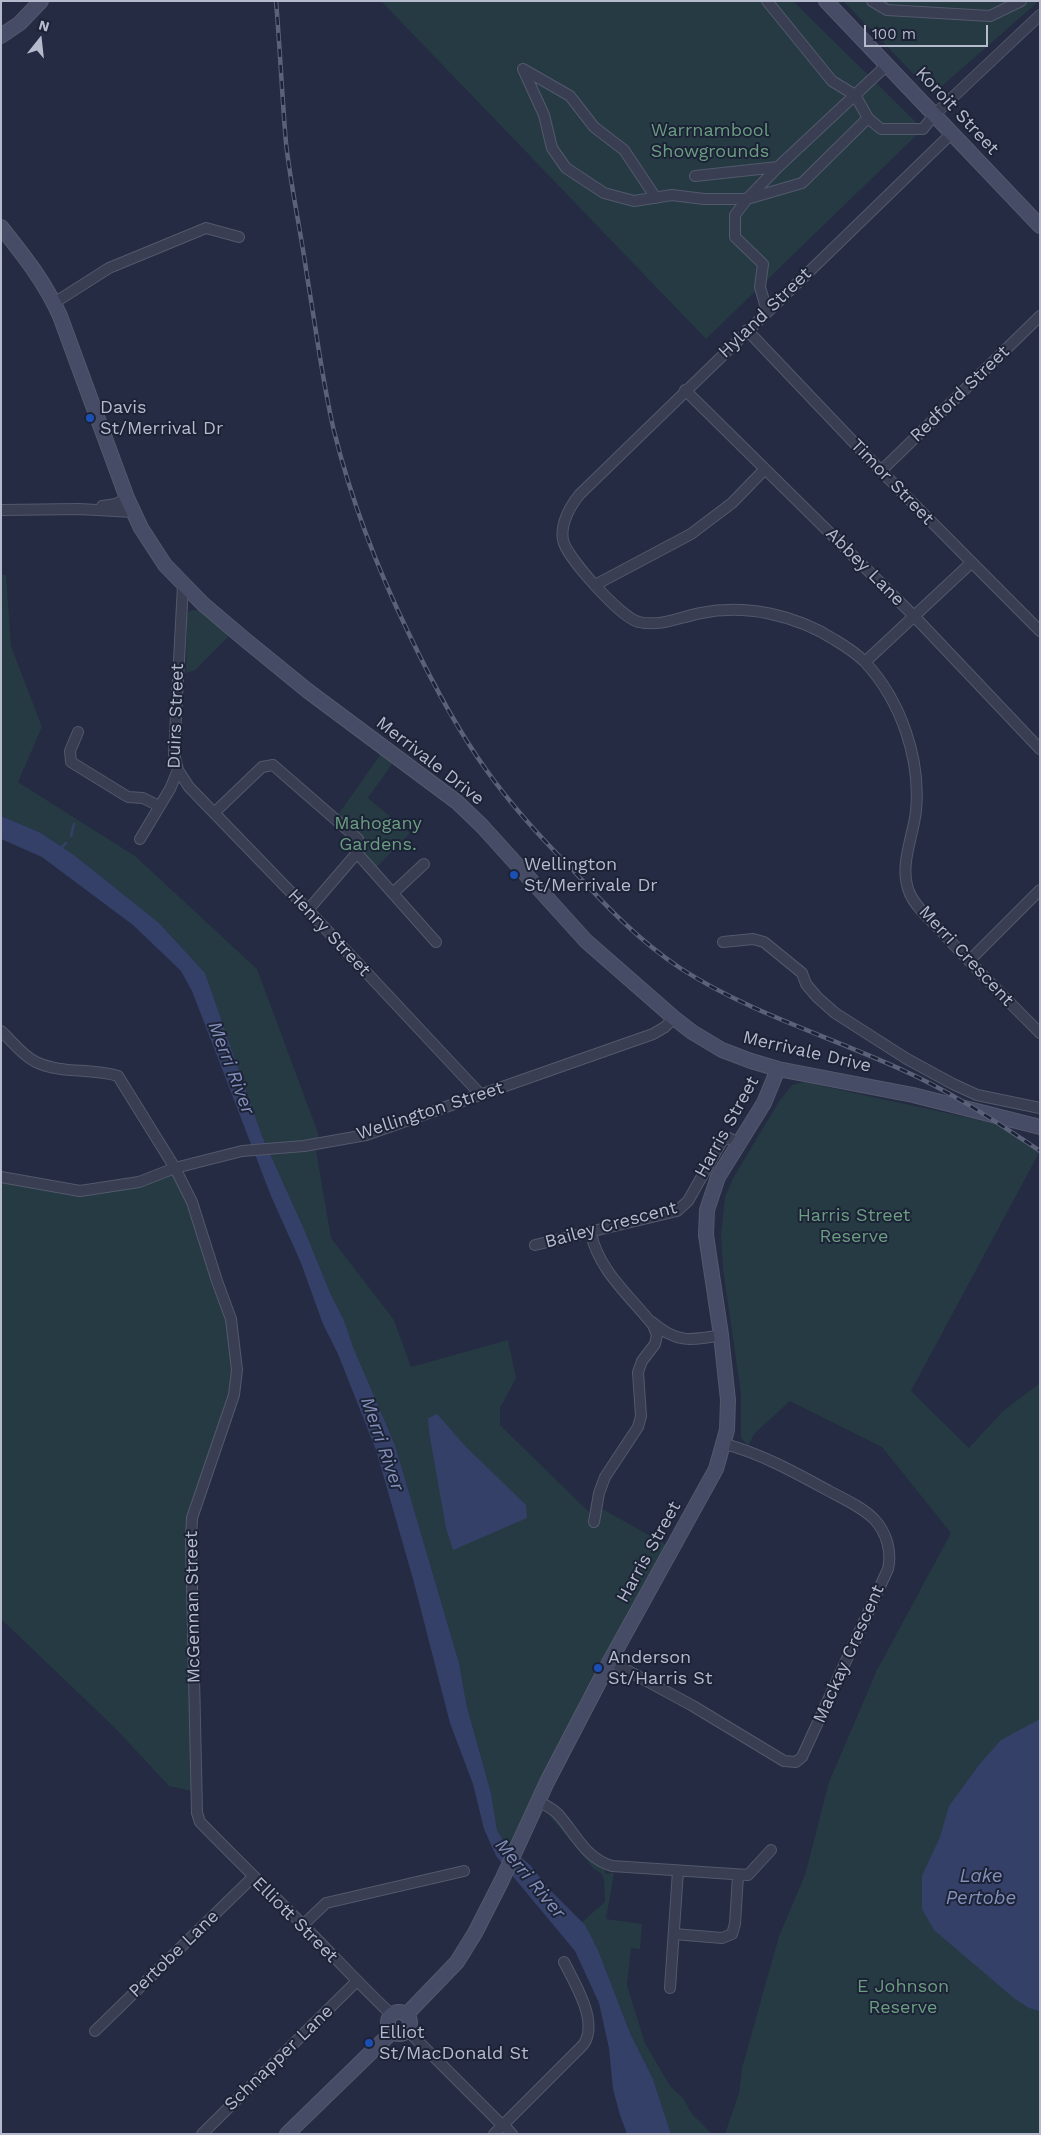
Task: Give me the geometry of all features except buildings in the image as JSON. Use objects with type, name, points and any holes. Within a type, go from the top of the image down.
[{"type":"street","points":[[1,36],[20,23],[41,1]]},
{"type":"street","points":[[768,1],[832,81],[855,95],[868,118],[880,128],[923,129],[935,114],[1040,15]]},
{"type":"street","name":"Koroit Street","points":[[826,1],[1040,226]]},
{"type":"street","points":[[872,1],[887,10],[990,16],[1021,1]]},
{"type":"street","points":[[767,311],[760,287],[763,264],[735,237],[735,215],[747,199],[778,167],[888,65]]},
{"type":"street","points":[[656,198],[624,150],[594,127],[570,96],[523,69],[544,115],[552,148],[566,168],[604,193],[634,201],[656,198],[672,195],[704,200],[747,199],[802,183],[868,118]]},
{"type":"street","name":"Hyland Street","points":[[580,494],[685,390],[952,133]]},
{"type":"street","points":[[695,176],[778,167]]},
{"type":"street","name":"Merrivale Drive","points":[[1,227],[37,273],[54,303],[133,512],[154,550],[183,585],[243,638],[308,691],[457,802],[482,826],[586,941],[674,1018],[692,1032],[722,1050],[751,1061],[778,1069],[913,1095],[1040,1127]]},
{"type":"street","points":[[54,303],[109,268],[206,228],[239,237]]},
{"type":"street","name":"Redford Street","points":[[881,471],[1040,316]]},
{"type":"street","name":"Timor Street","points":[[747,330],[881,471],[1039,628]]},
{"type":"street","name":"Abbey Lane","points":[[685,390],[913,615],[1040,748]]},
{"type":"street","points":[[595,585],[692,534],[732,503],[765,469]]},
{"type":"street","name":"Merri Crescent","points":[[580,494],[573,502],[563,526],[563,542],[581,570],[618,608],[636,622],[650,624],[671,622],[700,613],[718,610],[769,613],[812,627],[835,640],[865,662],[896,708],[903,724],[914,764],[916,811],[905,868],[908,886],[914,901],[969,961],[1040,1033]]},
{"type":"street","points":[[79,509],[116,504],[127,498]]},
{"type":"street","points":[[1,510],[79,509],[133,512]]},
{"type":"street","points":[[865,662],[971,562]]},
{"type":"street","name":"Duirs Street","points":[[140,839],[178,770],[174,754],[183,585]]},
{"type":"street","points":[[78,732],[70,751],[71,762],[128,797],[143,798],[159,806]]},
{"type":"street","points":[[215,812],[262,767],[273,765],[358,839],[357,853],[308,910]]},
{"type":"street","name":"Henry Street","points":[[178,770],[189,787],[308,910],[481,1095]]},
{"type":"street","points":[[357,853],[436,942]]},
{"type":"street","points":[[393,893],[424,864]]},
{"type":"street","points":[[969,961],[1040,890]]},
{"type":"street","points":[[723,942],[753,939],[764,942],[802,973],[812,992],[835,1013],[907,1059],[952,1084],[977,1095],[1040,1108]]},
{"type":"street","name":"Wellington Street","points":[[1,1177],[80,1191],[139,1182],[175,1168],[242,1151],[304,1146],[366,1135],[653,1034],[665,1027],[674,1018]]},
{"type":"street","name":"McGennan Street","points":[[1,1031],[35,1062],[50,1067],[102,1071],[118,1076],[175,1168],[192,1202],[231,1319],[237,1370],[234,1395],[192,1518],[197,1807],[200,1822]]},
{"type":"street","name":"Harris Street","points":[[406,2015],[457,1962],[475,1932],[502,1880],[538,1801],[610,1661],[711,1480],[725,1444],[728,1400],[721,1336],[706,1236],[707,1210],[718,1178],[764,1103],[778,1069]]},
{"type":"street","name":"Bailey Crescent","points":[[535,1245],[591,1233],[680,1209],[688,1201],[722,1141],[729,1138],[738,1143]]},
{"type":"street","points":[[591,1233],[595,1249],[604,1265],[656,1329],[657,1335],[656,1344],[642,1361],[638,1372],[641,1416],[638,1427],[605,1477],[599,1493],[594,1522]]},
{"type":"street","points":[[648,1319],[665,1332],[678,1338],[694,1340]]},
{"type":"street","points":[[651,1350],[668,1341],[721,1336]]},
{"type":"street","name":"Mackay Crescent","points":[[610,1661],[693,1706],[784,1761],[796,1762],[802,1757],[888,1569],[889,1549],[882,1530],[868,1514],[760,1456],[725,1444]]},
{"type":"street","points":[[538,1801],[559,1815],[590,1856],[599,1862],[612,1866],[748,1875],[771,1850]]},
{"type":"street","name":"Elliott Street","points":[[200,1822],[253,1877],[304,1925],[356,1982],[392,2015]]},
{"type":"street","points":[[304,1925],[326,1903],[464,1871]]},
{"type":"street","points":[[670,1988],[678,1871]]},
{"type":"street","points":[[674,1934],[722,1938],[732,1934],[735,1924],[738,1875]]},
{"type":"street","name":"Pertobe Lane","points":[[95,2031],[253,1877]]},
{"type":"street","points":[[494,2134],[576,2052],[587,2038],[588,2019],[585,2007],[564,1962]]},
{"type":"street","name":"Schnapper Lane","points":[[202,2134],[356,1982]]},
{"type":"street","points":[[397,2013],[406,2015],[410,2024],[407,2030],[401,2034],[392,2032],[388,2025],[392,2015],[397,2013]]},
{"type":"street","points":[[407,2030],[512,2134]]},
{"type":"street","points":[[287,2134],[392,2032]]},
{"type":"green space","name":"Warrnambool Showgrounds","points":[[381,1],[793,1],[923,129],[706,339]]},
{"type":"green space","points":[[843,1],[1039,1],[933,94]]},
{"type":"green space","points":[[1,575],[6,575],[11,646],[42,727],[18,782],[135,856],[257,969],[318,1133],[320,1143],[315,1144],[331,1238],[394,1320],[411,1367],[508,1340],[516,1378],[500,1408],[500,1425],[591,1514],[597,1506],[672,1548],[532,1796],[553,1809],[605,1864],[605,1874],[614,1873],[606,1919],[642,1924],[640,1949],[631,1948],[627,1985],[645,2043],[670,2086],[683,2098],[692,2114],[712,2134],[671,2134],[653,2079],[630,2033],[598,1950],[582,1922],[605,1902],[604,1879],[601,1873],[594,1869],[538,1802],[515,1852],[504,1842],[497,1830],[491,1793],[467,1707],[459,1663],[395,1445],[353,1347],[344,1320],[331,1295],[304,1229],[262,1136],[205,973],[159,923],[74,855],[39,832],[1,816]]},
{"type":"green space","points":[[199,610],[230,635],[195,670],[186,673],[187,617],[188,612]]},
{"type":"green space","name":"Mahogany Gardens.","points":[[385,748],[397,757],[368,798],[410,833],[373,871],[357,853],[358,839],[335,819]]},
{"type":"green space","name":"E Johnson Reserve","points":[[804,1082],[997,1124],[1040,1151],[911,1391],[969,1448],[1003,1411],[1040,1383],[1040,2134],[725,2134],[739,2093],[742,2068],[779,1936],[805,1875],[829,1782],[877,1670],[951,1533],[882,1447],[790,1401],[754,1434],[748,1446],[741,1438],[741,1394],[723,1269],[721,1234],[725,1197],[733,1178],[780,1100],[792,1085]]},
{"type":"green space","points":[[175,1168],[231,1319],[237,1370],[192,1518],[197,1792],[169,1786],[115,1728],[1,1619],[1,1177],[80,1191],[139,1182]]},
{"type":"water","name":"Merri River","points":[[1,816],[39,832],[74,855],[159,923],[205,973],[262,1136],[304,1229],[331,1295],[344,1320],[353,1347],[395,1445],[459,1663],[467,1707],[491,1793],[497,1830],[504,1842],[530,1865],[549,1889],[585,1925],[598,1950],[630,2033],[653,2079],[671,2134],[627,2134],[613,2089],[609,2048],[599,2003],[575,1951],[496,1856],[484,1829],[473,1784],[450,1723],[413,1579],[376,1450],[338,1354],[323,1324],[301,1263],[271,1196],[192,991],[181,971],[133,925],[42,857],[1,839]]},
{"type":"water","points":[[437,1414],[466,1447],[526,1505],[527,1518],[453,1550],[446,1528],[429,1432],[428,1418]]},
{"type":"water","name":"Lake Pertobe","points":[[1040,1719],[1040,2011],[1029,2008],[1015,1999],[934,1930],[922,1909],[922,1876],[940,1837],[949,1806],[979,1765],[1001,1740]]},
{"type":"waterway","points":[[71,836],[74,824]]},
{"type":"waterway","points":[[60,849],[66,843]]},
{"type":"railway","points":[[276,1],[288,160],[323,373],[341,458],[366,535],[386,585],[436,687],[476,755],[506,797],[548,844],[622,921],[650,946],[680,968],[732,998],[870,1056],[935,1086],[971,1106],[1040,1151]]},
{"type":"place","name":"Davis St/Merrival Dr","points":[[90,418]]},
{"type":"place","name":"Wellington St/Merrivale Dr","points":[[514,875]]},
{"type":"place","name":"Anderson St/Harris St","points":[[598,1668]]},
{"type":"place","name":"Elliot St/MacDonald St","points":[[369,2043]]},
{"type":"park label","name":"Harris Street Reserve","points":[[854,1226]]}]
